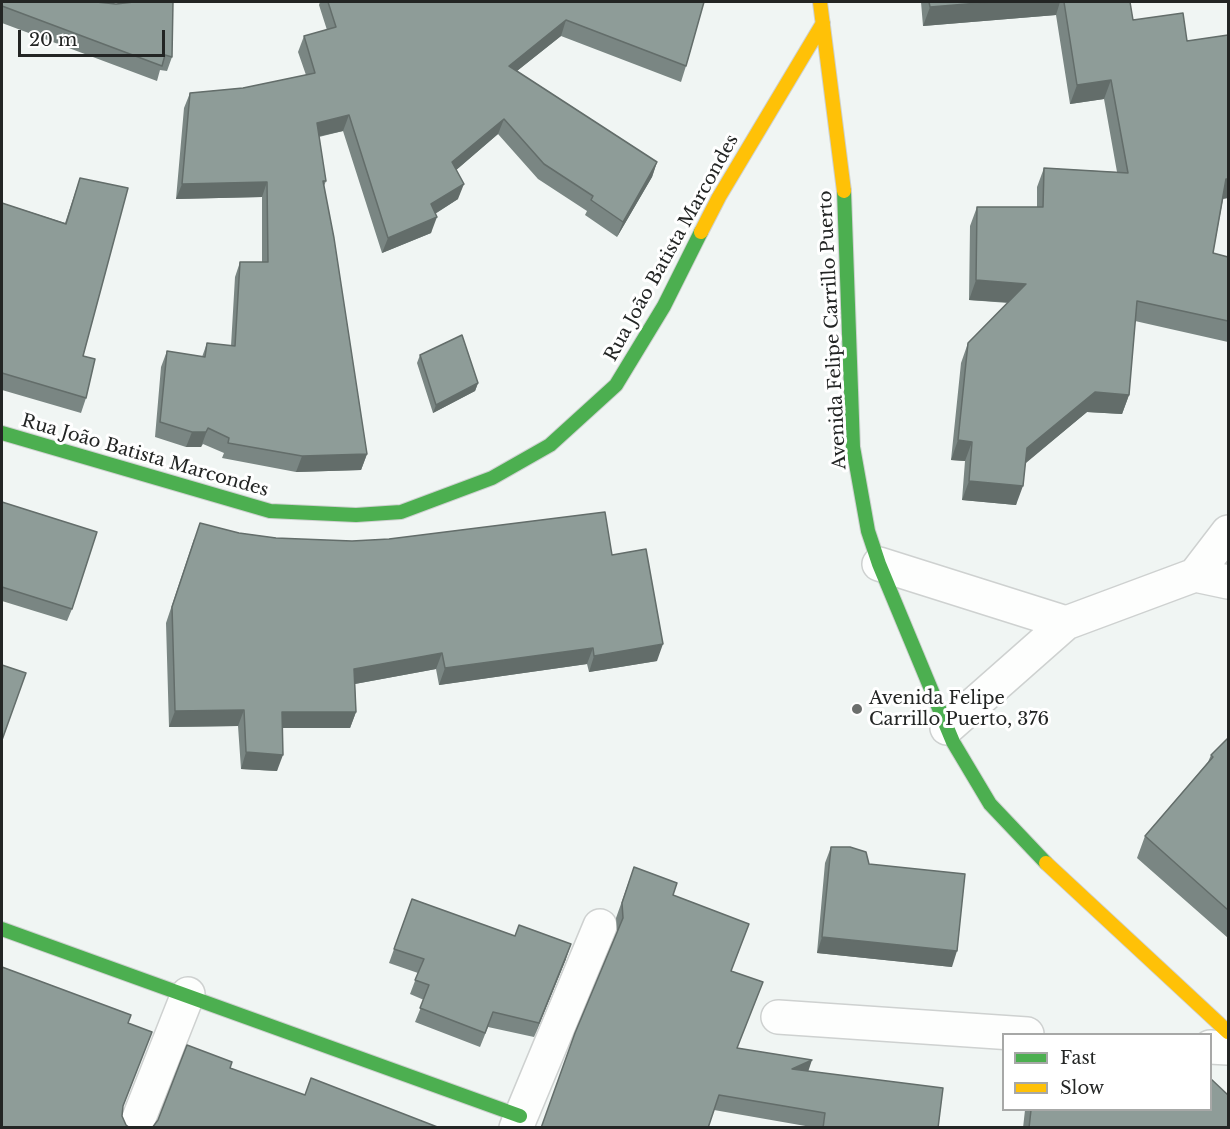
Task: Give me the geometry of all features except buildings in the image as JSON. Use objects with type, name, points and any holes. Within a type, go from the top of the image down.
[{"type":"street","name":"Avenida Felipe Carrillo Puerto","points":[[820,2],[844,177],[853,447],[868,531],[879,564],[947,728],[990,804],[1044,861],[1228,1032]]},
{"type":"street","name":"Rua João Batista Marcondes","points":[[2,433],[270,511],[356,515],[401,512],[492,478],[550,445],[616,385],[664,306],[719,197],[823,23]]},
{"type":"street","points":[[947,728],[1066,623],[1195,575],[1228,532]]},
{"type":"street","points":[[879,564],[1066,623]]},
{"type":"street","points":[[1195,575],[1228,582]]},
{"type":"street","points":[[2,929],[188,994],[518,1122],[600,926]]},
{"type":"street","points":[[135,1128],[188,994]]},
{"type":"street","points":[[778,1017],[1002,1033]]},
{"type":"street","points":[[1212,1047],[1228,1048]]},
{"type":"traffic: fast","points":[[844,191],[853,447],[868,531],[879,564],[953,742],[990,804],[1046,863]]},
{"type":"traffic: fast","points":[[2,433],[270,511],[356,515],[401,512],[492,478],[550,445],[616,385],[664,306],[701,232]]},
{"type":"traffic: fast","points":[[2,929],[520,1116]]},
{"type":"traffic: slow","points":[[820,2],[844,191]]},
{"type":"traffic: slow","points":[[701,232],[719,197],[823,23]]},
{"type":"traffic: slow","points":[[1046,863],[1228,1032]]},
{"type":"place","name":"Avenida Felipe Carrillo Puerto, 376","points":[[857,709]]}]
